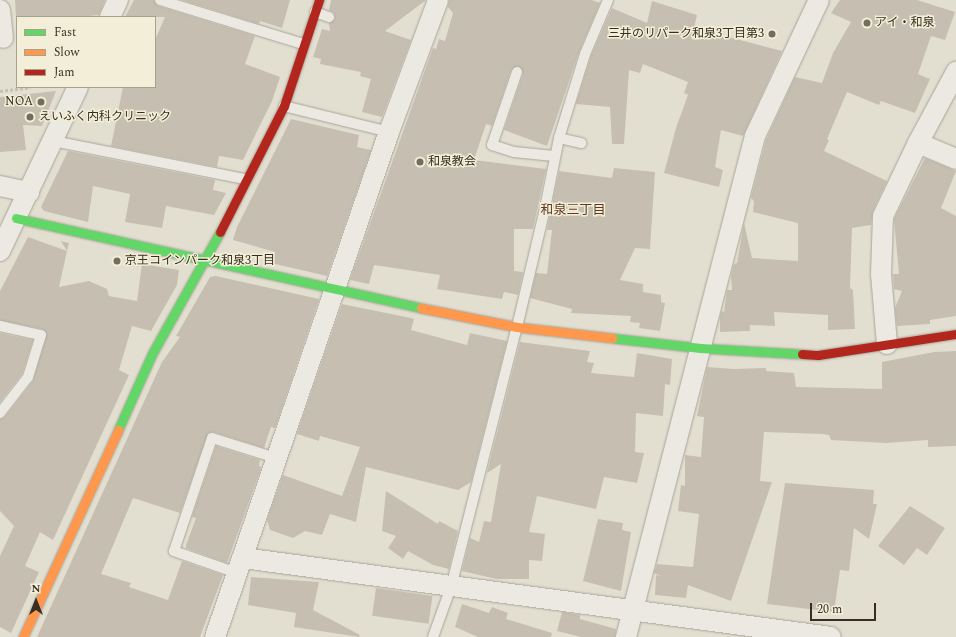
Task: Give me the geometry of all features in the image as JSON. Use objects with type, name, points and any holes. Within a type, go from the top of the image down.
[{"type":"street","points":[[110,16],[118,0]]},
{"type":"street","points":[[23,637],[66,548],[152,354],[205,261],[244,179],[284,106],[303,44],[319,0]]},
{"type":"street","points":[[214,637],[389,132],[438,0]]},
{"type":"street","points":[[626,637],[755,136],[819,0]]},
{"type":"street","points":[[0,10],[7,38]]},
{"type":"street","points":[[887,344],[881,274],[883,216],[918,143],[956,72]]},
{"type":"street","points":[[0,251],[78,88]]},
{"type":"street","points":[[918,143],[956,159]]},
{"type":"street","points":[[0,186],[29,192]]},
{"type":"street","points":[[16,218],[334,290],[517,327],[700,348],[818,355],[956,334]]},
{"type":"street","points":[[240,565],[451,587],[634,609],[831,637]]},
{"type":"lane","points":[[160,0],[303,44]]},
{"type":"lane","points":[[434,637],[451,587],[517,327],[544,213],[554,156],[585,54],[608,0]]},
{"type":"lane","points":[[315,12],[328,17]]},
{"type":"lane","points":[[517,72],[492,145],[514,152],[554,156]]},
{"type":"lane","points":[[284,106],[389,132]]},
{"type":"lane","points":[[559,138],[581,143]]},
{"type":"lane","points":[[53,141],[244,179]]},
{"type":"lane","points":[[0,326],[41,335],[28,377],[0,413]]},
{"type":"lane","points":[[240,565],[174,550],[212,438],[276,458]]},
{"type":"path","points":[[0,91],[23,88]]},
{"type":"building","points":[[15,0],[105,0],[99,15],[16,17]]},
{"type":"building","points":[[134,0],[154,0],[158,6],[255,36],[245,64],[280,77],[272,101],[243,160],[219,156],[217,167],[111,146],[123,88],[156,88],[156,38],[165,17],[126,16]]},
{"type":"building","points":[[182,0],[290,0],[282,28],[260,21],[259,24]]},
{"type":"building","points":[[331,0],[426,0],[385,31],[411,40],[382,117],[362,112],[371,79],[360,76],[361,72],[320,64],[321,59],[313,57],[322,29],[330,31],[329,23],[335,19],[334,13],[329,10]]},
{"type":"building","points":[[449,0],[592,0],[600,3],[579,52],[547,146],[504,130],[523,74],[519,66],[511,70],[492,126],[486,124],[474,160],[546,169],[533,229],[514,229],[514,271],[523,272],[518,295],[504,292],[502,299],[437,289],[440,275],[374,265],[369,284],[350,280],[433,48],[436,49],[439,39],[445,41],[453,13],[448,7]]},
{"type":"building","points":[[840,0],[917,0],[955,12],[945,40],[931,36],[918,74],[930,79],[915,113],[881,101],[879,105],[847,92],[827,139],[829,140],[824,151],[887,181],[873,211],[871,225],[852,228],[850,288],[853,290],[855,329],[828,330],[828,315],[774,312],[775,326],[750,325],[750,331],[720,332],[720,316],[722,311],[724,312],[727,290],[732,290],[731,276],[734,264],[737,263],[744,223],[752,258],[798,261],[798,223],[753,212],[754,201],[751,198],[766,140],[795,77],[822,83],[833,53],[851,22],[831,13]]},
{"type":"building","points":[[652,1],[697,15],[694,28],[782,51],[743,136],[721,130],[715,167],[723,170],[719,187],[664,173],[676,128],[688,95],[684,93],[688,82],[643,64],[640,73],[629,70],[624,144],[612,144],[610,107],[576,104],[591,56],[612,8],[647,23]]},
{"type":"building","points":[[56,91],[42,126],[23,125],[26,150],[0,152],[0,97]]},
{"type":"building","points":[[291,119],[359,135],[357,147],[371,150],[327,276],[271,263],[275,252],[233,240],[237,227]]},
{"type":"building","points":[[68,151],[215,180],[213,190],[226,193],[214,215],[166,206],[162,228],[125,222],[130,194],[93,186],[88,222],[44,211],[41,207]]},
{"type":"building","points":[[925,158],[956,171],[941,208],[956,216],[956,316],[930,320],[930,324],[897,326],[895,308],[902,291],[894,289],[893,274],[899,274],[894,219]]},
{"type":"building","points":[[614,168],[655,172],[650,249],[635,248],[620,280],[643,284],[643,292],[661,295],[661,302],[665,303],[660,331],[639,328],[640,323],[630,322],[631,316],[571,313],[572,309],[530,298],[536,273],[547,274],[552,230],[547,230],[559,171],[612,178]]},
{"type":"building","points":[[28,237],[67,251],[59,287],[89,281],[107,289],[109,296],[137,301],[142,264],[179,270],[177,285],[151,331],[132,326],[119,370],[129,375],[53,540],[40,532],[25,566],[39,572],[11,633],[0,627],[0,556],[14,526],[0,511],[0,419],[5,417],[33,381],[47,334],[42,329],[0,320],[0,291]]},
{"type":"building","points":[[61,241],[69,243],[67,251]]},
{"type":"building","points":[[216,276],[319,299],[275,428],[271,427],[264,448],[214,432],[208,433],[180,513],[133,498],[101,574],[131,583],[129,587],[168,600],[182,561],[223,575],[200,637],[37,637],[162,362],[180,337],[176,336],[210,277]]},
{"type":"building","points":[[342,304],[411,318],[414,319],[411,330],[467,345],[470,333],[507,341],[471,482],[458,490],[366,467],[356,522],[330,514],[322,535],[305,531],[293,538],[270,530],[267,520],[283,475],[342,496],[360,447],[320,436],[319,441],[297,434]]},
{"type":"building","points":[[0,333],[33,340],[22,374],[0,402]]},
{"type":"building","points":[[520,342],[590,351],[587,362],[594,363],[591,373],[634,377],[637,353],[672,359],[670,385],[665,384],[663,416],[636,413],[635,452],[644,453],[637,483],[604,477],[596,509],[537,496],[529,532],[545,534],[542,561],[529,560],[529,579],[496,579],[462,571],[470,538],[479,542],[484,521],[491,522],[501,464],[487,473]]},
{"type":"building","points":[[956,351],[956,446],[928,447],[928,440],[886,443],[831,440],[829,435],[822,434],[764,432],[760,481],[772,482],[731,601],[688,585],[686,598],[655,595],[656,575],[661,576],[654,573],[657,564],[693,567],[699,514],[678,511],[681,485],[685,486],[685,455],[701,457],[704,417],[697,416],[707,367],[734,369],[766,368],[766,371],[794,373],[796,387],[882,389],[882,362],[934,352]]},
{"type":"building","points":[[216,446],[260,460],[259,465],[261,468],[227,563],[186,548],[196,518],[192,517]]},
{"type":"building","points":[[785,483],[874,490],[873,504],[877,504],[869,539],[854,528],[849,571],[840,570],[834,612],[767,604]]},
{"type":"building","points":[[386,491],[438,524],[439,521],[458,531],[449,569],[433,565],[408,551],[403,559],[388,548],[396,536],[382,531]]},
{"type":"building","points":[[910,506],[945,528],[927,555],[917,548],[904,565],[878,546]]},
{"type":"building","points":[[598,519],[623,523],[622,530],[631,532],[621,591],[583,581]]},
{"type":"building","points":[[251,577],[319,582],[313,610],[360,635],[359,637],[294,627],[296,613],[248,605]]},
{"type":"building","points":[[376,588],[432,596],[429,624],[372,616]]},
{"type":"building","points":[[462,604],[489,613],[492,607],[508,613],[506,619],[552,633],[551,637],[478,637],[455,627]]},
{"type":"building","points":[[562,612],[580,615],[580,619],[616,629],[615,637],[581,637],[557,631]]},
{"type":"traffic: fast","points":[[16,218],[421,308]]},
{"type":"traffic: fast","points":[[118,430],[152,354],[220,232]]},
{"type":"traffic: fast","points":[[612,338],[700,348],[802,354]]},
{"type":"traffic: slow","points":[[421,308],[517,327],[612,338]]},
{"type":"traffic: slow","points":[[23,637],[118,430]]},
{"type":"traffic: jam","points":[[220,232],[284,106],[319,0]]},
{"type":"traffic: jam","points":[[802,354],[818,355],[956,334]]},
{"type":"place","name":"アイ・和泉","points":[[867,23]]},
{"type":"place","name":"三井のリパーク和泉3丁目第3","points":[[772,34]]},
{"type":"place","name":"NOA","points":[[41,102]]},
{"type":"place","name":"えいふく内科クリニック","points":[[30,117]]},
{"type":"place","name":"和泉教会","points":[[420,162]]},
{"type":"place","name":"京王コインパーク和泉3丁目","points":[[117,261]]},
{"type":"district","name":"和泉三丁目","points":[[573,210]]}]
